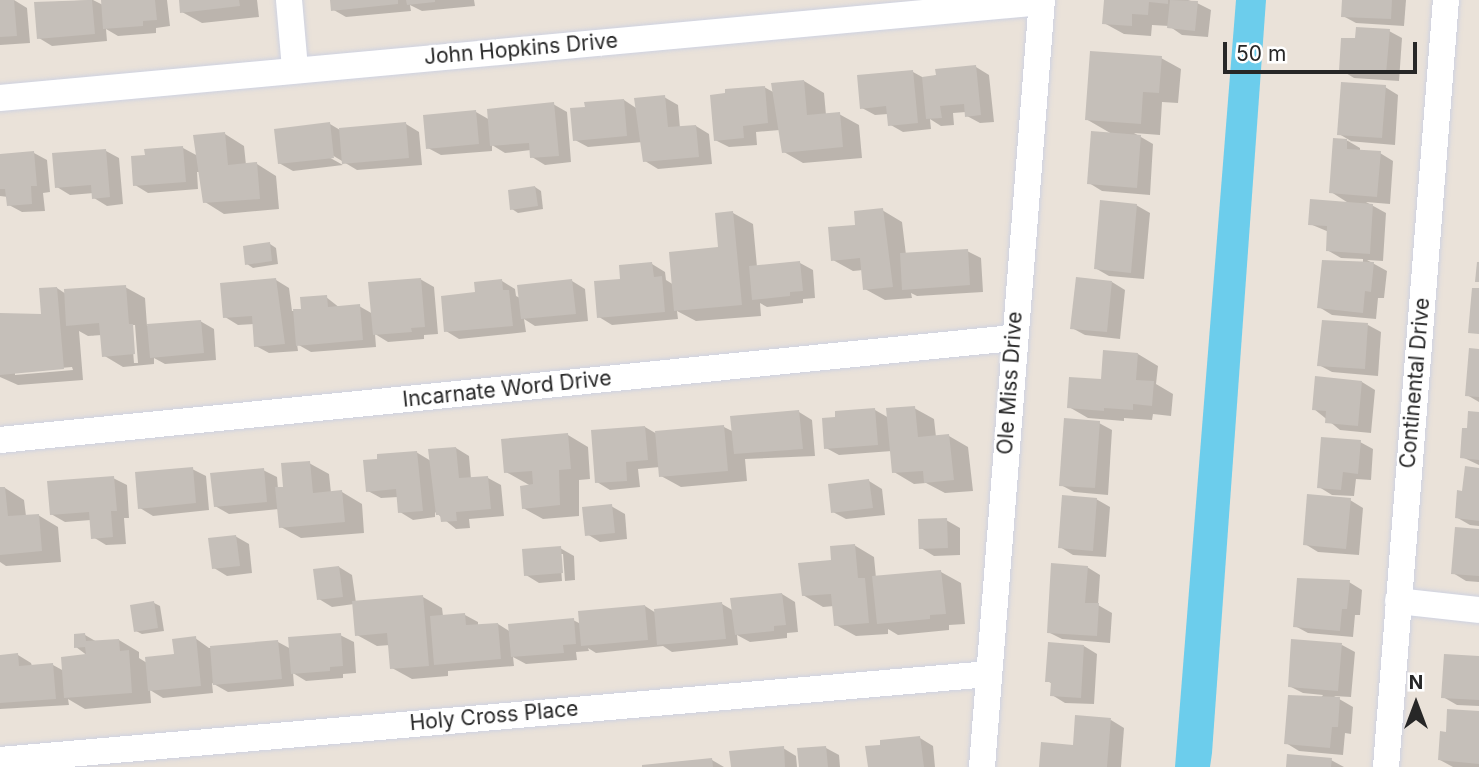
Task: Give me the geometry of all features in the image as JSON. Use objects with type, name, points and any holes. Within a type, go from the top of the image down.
[{"type":"street","points":[[289,0],[295,69]]},
{"type":"street","name":"Continental Drive","points":[[1386,767],[1446,0]]},
{"type":"street","name":"John Hopkins Drive","points":[[0,98],[1042,1]]},
{"type":"street","name":"Ole Miss Drive","points":[[982,767],[1013,338],[1042,1]]},
{"type":"street","name":"Incarnate Word Drive","points":[[0,440],[1013,338]]},
{"type":"street","points":[[1398,601],[1479,610]]},
{"type":"street","name":"Holy Cross Place","points":[[0,760],[988,674]]},
{"type":"water","points":[[1236,0],[1266,0],[1212,753],[1210,767],[1175,767]]},
{"type":"building","points":[[0,0],[14,0],[17,36],[0,37]]},
{"type":"building","points":[[92,0],[95,34],[37,39],[34,2]]},
{"type":"building","points":[[101,0],[155,0],[157,20],[143,21],[143,26],[103,29]]},
{"type":"building","points":[[179,0],[239,0],[240,6],[180,13]]},
{"type":"building","points":[[330,0],[398,0],[398,4],[331,11]]},
{"type":"building","points":[[406,0],[435,0],[435,2],[407,5]]},
{"type":"building","points":[[1104,0],[1168,0],[1168,4],[1149,2],[1148,15],[1132,14],[1132,26],[1102,24]]},
{"type":"building","points":[[1170,0],[1198,1],[1195,31],[1167,28]]},
{"type":"building","points":[[1342,0],[1392,0],[1391,19],[1341,17]]},
{"type":"building","points":[[1356,27],[1390,29],[1386,74],[1339,71],[1341,38],[1355,38]]},
{"type":"building","points":[[1090,51],[1162,56],[1159,93],[1143,92],[1141,124],[1085,120]]},
{"type":"building","points":[[976,65],[981,115],[965,117],[964,104],[940,106],[942,118],[926,119],[922,77],[936,75],[935,69]]},
{"type":"building","points":[[913,70],[918,123],[888,126],[886,106],[860,109],[857,75]]},
{"type":"building","points":[[804,80],[807,115],[840,112],[843,147],[782,153],[771,83]]},
{"type":"building","points":[[1341,82],[1386,85],[1382,138],[1337,135]]},
{"type":"building","points":[[765,86],[768,123],[743,126],[744,138],[714,141],[710,95],[725,93],[725,89]]},
{"type":"building","points":[[665,95],[668,127],[696,125],[699,157],[643,162],[634,98]]},
{"type":"building","points":[[624,99],[627,136],[573,141],[570,108],[585,107],[584,102]]},
{"type":"building","points":[[554,102],[559,156],[530,158],[529,143],[490,146],[487,109]]},
{"type":"building","points":[[476,110],[479,144],[426,149],[423,115]]},
{"type":"building","points":[[330,122],[334,158],[278,164],[274,129]]},
{"type":"building","points":[[406,122],[409,158],[342,164],[339,128]]},
{"type":"building","points":[[1091,131],[1141,135],[1137,188],[1087,184]]},
{"type":"building","points":[[225,132],[228,165],[257,162],[260,199],[203,203],[193,135]]},
{"type":"building","points":[[1333,138],[1347,139],[1347,149],[1381,151],[1377,197],[1329,193]]},
{"type":"building","points":[[183,146],[186,182],[133,186],[131,156],[145,155],[144,149]]},
{"type":"building","points":[[106,149],[110,197],[92,199],[91,185],[55,188],[52,153]]},
{"type":"building","points":[[34,151],[37,186],[31,186],[32,204],[7,206],[5,189],[0,189],[0,154]]},
{"type":"building","points":[[535,186],[538,206],[510,210],[508,190]]},
{"type":"building","points":[[1310,199],[1373,204],[1370,254],[1326,251],[1327,226],[1308,225]]},
{"type":"building","points":[[1100,200],[1137,204],[1131,273],[1094,269]]},
{"type":"building","points":[[883,208],[893,287],[863,290],[860,258],[831,261],[828,227],[855,225],[854,211]]},
{"type":"building","points":[[733,211],[742,305],[674,311],[669,252],[718,247],[715,213]]},
{"type":"building","points":[[270,242],[272,261],[245,265],[243,246]]},
{"type":"building","points":[[968,249],[970,285],[902,290],[900,253]]},
{"type":"building","points":[[1322,260],[1374,262],[1371,292],[1365,291],[1363,313],[1317,308]]},
{"type":"building","points":[[800,261],[803,291],[790,292],[790,296],[752,300],[749,266]]},
{"type":"building","points":[[652,262],[654,277],[662,276],[665,312],[597,318],[594,281],[620,279],[619,265]]},
{"type":"building","points":[[1477,262],[1479,282],[1475,282]]},
{"type":"building","points":[[1076,277],[1112,281],[1107,332],[1070,329]]},
{"type":"building","points":[[276,278],[285,344],[254,347],[252,316],[223,318],[220,283]]},
{"type":"building","points":[[421,278],[425,327],[411,328],[412,332],[373,335],[368,282]]},
{"type":"building","points":[[502,279],[503,290],[509,290],[513,326],[444,332],[441,296],[475,292],[474,282]]},
{"type":"building","points":[[572,279],[576,314],[521,319],[517,285]]},
{"type":"building","points":[[126,285],[135,354],[102,357],[99,323],[66,326],[64,289]]},
{"type":"building","points":[[57,287],[64,369],[0,375],[0,313],[41,314],[39,288]]},
{"type":"building","points":[[1472,288],[1479,288],[1479,334],[1468,333]]},
{"type":"building","points":[[327,295],[328,307],[360,304],[363,340],[296,346],[293,309],[301,309],[300,297]]},
{"type":"building","points":[[201,320],[204,353],[150,358],[147,324]]},
{"type":"building","points":[[1322,320],[1368,323],[1365,369],[1317,366]]},
{"type":"building","points":[[1469,348],[1479,349],[1479,397],[1465,396]]},
{"type":"building","points":[[1103,350],[1138,353],[1136,380],[1154,381],[1152,406],[1133,404],[1133,410],[1104,408],[1104,411],[1067,408],[1069,377],[1101,379]]},
{"type":"building","points":[[1315,376],[1362,381],[1358,426],[1325,423],[1326,411],[1312,410]]},
{"type":"building","points":[[915,406],[918,437],[949,434],[954,480],[924,483],[923,471],[892,473],[886,408]]},
{"type":"building","points":[[875,408],[878,445],[824,449],[822,418],[835,417],[835,411]]},
{"type":"building","points":[[799,410],[803,449],[734,454],[730,416]]},
{"type":"building","points":[[1468,411],[1479,412],[1479,460],[1460,458],[1462,428],[1467,428]]},
{"type":"building","points":[[1064,418],[1100,421],[1095,488],[1059,486]]},
{"type":"building","points":[[724,425],[728,471],[659,477],[655,431]]},
{"type":"building","points":[[645,426],[648,460],[626,462],[627,481],[595,483],[591,430]]},
{"type":"building","points":[[568,433],[571,469],[559,470],[560,505],[522,509],[520,486],[533,484],[532,471],[504,473],[501,439]]},
{"type":"building","points":[[1321,437],[1361,440],[1358,474],[1343,472],[1341,490],[1317,488]]},
{"type":"building","points":[[456,447],[459,478],[488,476],[491,509],[456,512],[457,521],[441,522],[440,515],[436,515],[428,449]]},
{"type":"building","points":[[417,451],[423,511],[398,513],[396,489],[366,492],[363,460],[377,459],[377,454]]},
{"type":"building","points":[[310,461],[313,493],[342,490],[345,522],[279,528],[275,487],[283,487],[281,463]]},
{"type":"building","points":[[1465,466],[1479,468],[1479,521],[1455,518],[1457,490],[1462,491]]},
{"type":"building","points":[[193,467],[196,503],[138,509],[135,472]]},
{"type":"building","points":[[264,468],[267,502],[214,507],[210,473]]},
{"type":"building","points":[[114,476],[117,511],[111,511],[113,537],[91,539],[89,512],[50,515],[47,481]]},
{"type":"building","points":[[869,479],[873,508],[831,513],[828,484]]},
{"type":"building","points":[[0,487],[5,487],[8,516],[39,514],[42,551],[0,555]]},
{"type":"building","points":[[1307,494],[1351,498],[1346,549],[1303,545]]},
{"type":"building","points":[[1062,495],[1097,498],[1093,551],[1058,548]]},
{"type":"building","points":[[612,504],[615,533],[585,536],[582,507]]},
{"type":"building","points":[[947,518],[948,548],[919,549],[918,519]]},
{"type":"building","points":[[1455,527],[1479,529],[1479,576],[1451,574]]},
{"type":"building","points":[[236,535],[240,566],[212,569],[208,538]]},
{"type":"building","points":[[855,544],[858,578],[865,578],[869,623],[834,626],[831,594],[802,596],[798,563],[831,560],[830,546]]},
{"type":"building","points":[[561,546],[563,573],[524,576],[522,549]]},
{"type":"building","points":[[1051,563],[1088,566],[1085,603],[1099,603],[1097,636],[1047,633]]},
{"type":"building","points":[[339,566],[343,597],[317,600],[313,569]]},
{"type":"building","points":[[941,570],[946,614],[930,615],[930,619],[877,624],[872,576]]},
{"type":"building","points":[[1297,578],[1350,580],[1347,609],[1342,609],[1340,631],[1293,627]]},
{"type":"building","points":[[782,593],[786,625],[774,626],[774,631],[735,635],[730,598]]},
{"type":"building","points":[[423,595],[429,666],[390,669],[387,633],[355,636],[352,601]]},
{"type":"building","points":[[154,601],[158,628],[134,632],[130,605]]},
{"type":"building","points":[[722,602],[726,639],[657,645],[654,609]]},
{"type":"building","points":[[645,605],[648,640],[581,646],[578,611]]},
{"type":"building","points":[[465,613],[466,625],[498,623],[501,659],[434,665],[430,616]]},
{"type":"building","points":[[574,618],[576,644],[563,645],[564,653],[511,657],[508,624]]},
{"type":"building","points":[[85,633],[86,641],[119,639],[120,651],[129,650],[132,693],[64,698],[61,657],[86,654],[85,647],[74,648],[74,634]]},
{"type":"building","points":[[341,633],[343,666],[330,667],[330,671],[291,674],[288,637]]},
{"type":"building","points":[[196,636],[201,686],[148,691],[145,657],[174,654],[172,639]]},
{"type":"building","points":[[1291,639],[1342,643],[1338,691],[1288,687]]},
{"type":"building","points":[[278,640],[282,679],[213,685],[210,646]]},
{"type":"building","points":[[1048,642],[1084,645],[1081,698],[1050,696],[1051,682],[1045,682]]},
{"type":"building","points":[[18,653],[19,666],[53,663],[56,699],[0,703],[0,655]]},
{"type":"building","points":[[1444,654],[1479,656],[1479,700],[1441,698]]},
{"type":"building","points":[[1288,695],[1340,697],[1338,727],[1332,727],[1330,748],[1284,744]]},
{"type":"building","points":[[1447,709],[1479,711],[1479,764],[1438,760],[1440,731],[1446,732]]},
{"type":"building","points":[[1075,715],[1111,718],[1107,767],[1039,767],[1041,742],[1073,745]]},
{"type":"building","points":[[920,736],[924,767],[868,767],[865,746],[880,745],[880,740]]},
{"type":"building","points":[[784,746],[785,767],[731,767],[729,751]]},
{"type":"building","points":[[826,746],[828,767],[799,767],[797,748]]},
{"type":"building","points":[[1287,754],[1332,758],[1331,767],[1286,767]]},
{"type":"building","points":[[712,758],[713,767],[642,767],[642,765]]}]
